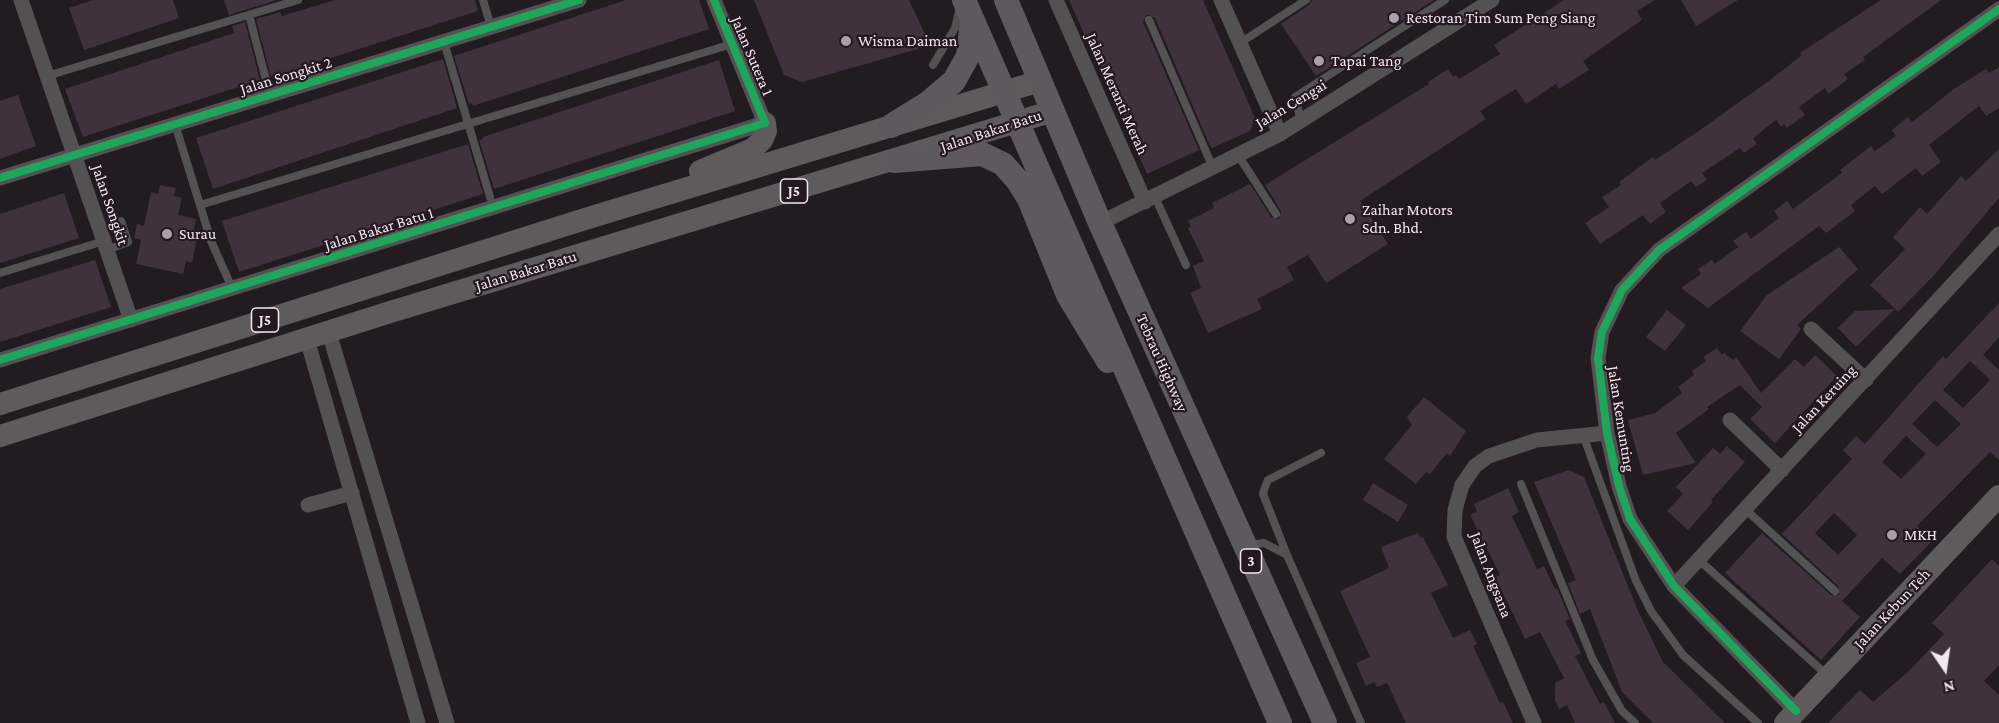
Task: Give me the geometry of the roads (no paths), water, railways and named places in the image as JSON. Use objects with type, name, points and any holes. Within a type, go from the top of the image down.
[{"type":"highway","name":"Tebrau Highway","points":[[1006,0],[1100,223],[1325,723]]},
{"type":"highway","name":"3","points":[[966,6],[1280,723]]},
{"type":"highway","points":[[891,126],[928,103],[954,81],[968,56],[966,6]]},
{"type":"highway","points":[[894,161],[982,154],[1003,164],[1018,181],[1029,199],[1068,295],[1146,414]]},
{"type":"main road","name":"Jalan Bakar Batu","points":[[0,405],[585,219],[1040,81]]},
{"type":"main road","name":"Jalan Bakar Batu","points":[[0,436],[317,332],[894,161],[1053,111]]},
{"type":"main road","points":[[679,190],[697,173],[753,149],[762,140],[766,131],[765,123]]},
{"type":"main road","points":[[0,405],[68,388],[267,324],[296,322],[317,332],[327,310],[338,304],[488,256],[585,219]]},
{"type":"main road","name":"Jalan Kebun Teh","points":[[1791,717],[1999,496]]},
{"type":"street","name":"Jalan Songkit","points":[[21,0],[131,320]]},
{"type":"street","name":"Jalan Songkit 2","points":[[0,178],[579,0]]},
{"type":"street","name":"Jalan Sutera 1","points":[[715,0],[765,123]]},
{"type":"street","name":"Jalan Meranti Merah","points":[[1056,0],[1150,199]]},
{"type":"street","points":[[1221,0],[1280,134]]},
{"type":"street","name":"Jalan Cengai","points":[[1100,223],[1280,134],[1492,0]]},
{"type":"street","name":"Jalan Kemunting","points":[[1791,717],[1674,586],[1630,519],[1619,486],[1607,433],[1598,358],[1602,332],[1622,290],[1659,250],[1999,9]]},
{"type":"street","name":"Jalan Bakar Batu 1","points":[[0,360],[765,123]]},
{"type":"street","name":"Jalan Keruing","points":[[1674,586],[1999,234]]},
{"type":"street","points":[[1810,329],[1866,380]]},
{"type":"street","points":[[317,332],[352,493],[418,723]]},
{"type":"street","points":[[317,332],[447,723]]},
{"type":"street","points":[[1730,420],[1782,470]]},
{"type":"street","name":"Jalan Angsana","points":[[1534,723],[1455,537],[1455,510],[1462,484],[1475,466],[1489,456],[1537,440],[1607,433]]},
{"type":"street","points":[[308,505],[352,493]]},
{"type":"lane","points":[[47,76],[298,0]]},
{"type":"lane","points":[[483,0],[491,27]]},
{"type":"lane","points":[[1240,43],[1306,0]]},
{"type":"lane","points":[[1301,121],[1295,97],[1445,0]]},
{"type":"lane","points":[[933,65],[966,6]]},
{"type":"lane","points":[[249,15],[270,95]]},
{"type":"lane","points":[[1149,20],[1213,168]]},
{"type":"lane","points":[[444,42],[490,197]]},
{"type":"lane","points":[[200,205],[732,44]]},
{"type":"lane","points":[[175,124],[212,240],[232,288]]},
{"type":"lane","points":[[1238,155],[1276,214]]},
{"type":"lane","points":[[1150,199],[1186,265]]},
{"type":"lane","points":[[0,273],[105,245],[128,242],[121,220]]},
{"type":"lane","points":[[1583,435],[1636,581],[1651,611],[1683,655],[1758,723]]},
{"type":"lane","points":[[1321,453],[1269,480],[1263,494],[1287,555],[1361,723]]},
{"type":"lane","points":[[1521,484],[1593,660],[1622,711],[1635,723]]},
{"type":"lane","points":[[1746,510],[1835,591]]},
{"type":"lane","points":[[1244,546],[1264,543],[1287,555]]},
{"type":"lane","points":[[1699,560],[1829,676]]},
{"type":"place","name":"Restoran Tim Sum Peng Siang","points":[[1394,18]]},
{"type":"place","name":"Wisma Daiman","points":[[846,41]]},
{"type":"place","name":"Tapai Tang","points":[[1319,61]]},
{"type":"place","name":"Zaihar Motors Sdn. Bhd.","points":[[1350,219]]},
{"type":"place","name":"Surau","points":[[167,234]]},
{"type":"place","name":"MKH","points":[[1892,535]]}]
